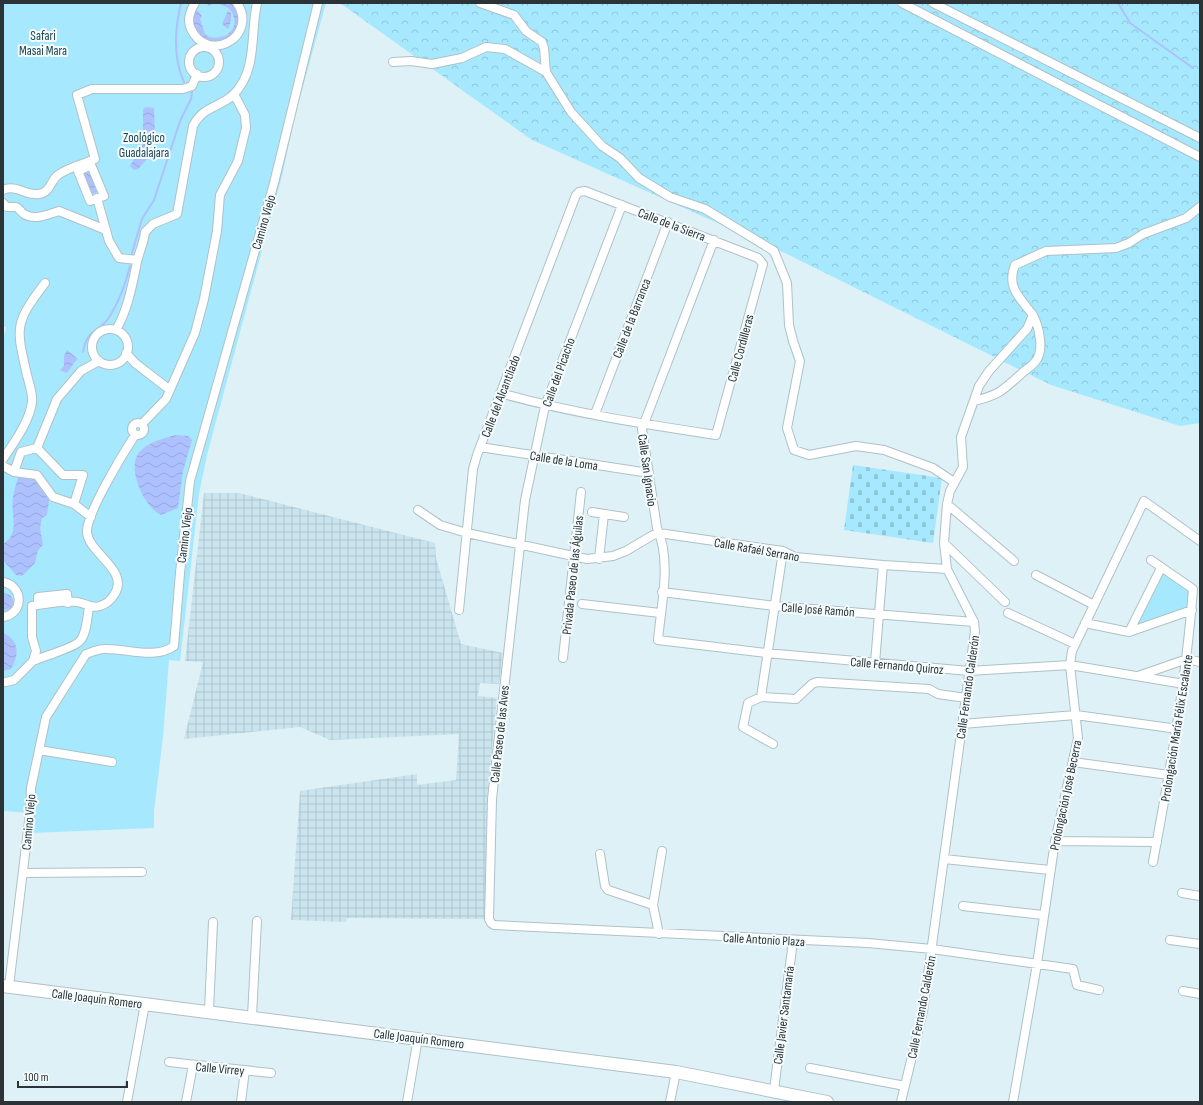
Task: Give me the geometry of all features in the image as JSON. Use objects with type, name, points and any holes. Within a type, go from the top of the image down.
[{"type":"street","points":[[195,3],[190,15],[190,27],[198,39],[208,46],[219,57],[218,67],[208,76],[198,74],[192,68],[190,59],[195,50],[202,47],[208,46],[224,44],[232,40],[239,32],[242,18],[237,3]]},
{"type":"street","points":[[116,330],[132,290],[137,260],[144,240],[145,232],[152,224],[177,214],[193,126],[198,117],[234,94],[243,81],[252,54],[257,3]]},
{"type":"street","name":"Camino Viejo","points":[[6,986],[23,873],[30,813],[31,788],[46,717],[86,654],[103,649],[156,653],[168,651],[174,646],[190,481],[217,380],[274,183],[318,3]]},
{"type":"street","points":[[480,3],[514,15],[526,31],[542,42],[546,72],[571,112],[602,146],[620,158],[639,178],[670,197],[705,209],[734,224],[774,250],[787,283],[789,325],[800,361],[787,428],[794,450],[809,455],[856,446],[884,450],[933,468],[954,482]]},
{"type":"street","points":[[902,3],[1200,157]]},
{"type":"street","points":[[933,3],[1200,138]]},
{"type":"street","points":[[1011,58],[1017,46]]},
{"type":"street","points":[[393,62],[411,61],[432,64],[462,58],[486,47],[505,49],[546,72]]},
{"type":"street","points":[[3,190],[12,187],[27,193],[40,194],[51,187],[58,174],[84,166],[91,165],[104,196],[90,201],[78,171],[84,166],[95,159],[77,95],[92,90],[183,89],[192,86],[198,74]]},
{"type":"street","points":[[19,604],[35,607],[77,602],[89,607],[100,606],[111,600],[117,592],[117,579],[113,569],[93,546],[87,533],[91,517],[116,465],[135,434],[132,430],[133,426],[138,423],[142,424],[166,399],[195,333],[204,299],[217,231],[220,196],[238,161],[245,135],[245,115],[234,94]]},
{"type":"street","name":"Calle de la Sierra","points":[[579,192],[585,192],[668,222],[758,258],[762,261]]},
{"type":"street","name":"Calle del Alcantilado","points":[[459,610],[473,469],[500,393],[576,195],[579,192]]},
{"type":"street","points":[[97,198],[106,230],[119,258],[137,260]]},
{"type":"street","points":[[3,203],[7,207],[16,207],[23,213],[31,216],[48,216],[59,210],[106,230]]},
{"type":"street","name":"Calle del Picacho","points":[[520,545],[525,500],[533,455],[545,406],[622,205]]},
{"type":"street","points":[[974,401],[994,396],[1007,388],[1036,361],[1040,349],[1037,323],[1012,286],[1011,274],[1015,265],[1046,251],[1116,248],[1129,243],[1143,234],[1186,218],[1200,207]]},
{"type":"street","name":"Calle de la Barranca","points":[[595,414],[668,222]]},
{"type":"street","name":"Calle San Ignacio","points":[[658,640],[665,559],[657,528],[642,429],[714,240]]},
{"type":"street","name":"Calle Cordilleras","points":[[644,424],[716,435],[763,264],[762,261]]},
{"type":"street","points":[[3,459],[20,433],[32,402],[21,350],[19,325],[29,304],[45,283]]},
{"type":"street","name":"Calle Fernando Calderón","points":[[901,1102],[923,1011],[975,630],[974,622],[947,569],[944,543],[947,504],[950,491],[963,467],[961,437],[980,386],[989,371],[1027,329],[1032,315]]},
{"type":"street","points":[[115,364],[124,358],[127,347],[124,337],[116,330],[105,330],[96,336],[93,341],[93,352],[99,361],[104,364],[115,364],[135,363]]},
{"type":"street","points":[[126,353],[135,363],[170,390]]},
{"type":"street","points":[[37,448],[57,399],[81,371],[99,361]]},
{"type":"street","points":[[500,393],[545,406],[644,424]]},
{"type":"street","name":"Calle de la Loma","points":[[480,447],[648,473]]},
{"type":"street","points":[[14,472],[21,452],[37,448]]},
{"type":"street","points":[[37,448],[63,475],[83,475],[74,504]]},
{"type":"street","points":[[3,466],[14,472],[37,475],[53,497],[74,504],[91,517]]},
{"type":"street","name":"Privada Paseo de las Águilas","points":[[563,658],[580,492]]},
{"type":"street","name":"Prolongación José Becerra","points":[[1013,1102],[1037,964],[1055,841],[1078,738],[1070,665],[1075,644],[1144,501],[1200,541]]},
{"type":"street","points":[[947,504],[1014,561]]},
{"type":"street","points":[[418,510],[440,525],[467,533],[574,557],[599,559],[626,551],[659,533]]},
{"type":"street","points":[[592,512],[624,517]]},
{"type":"street","points":[[599,559],[604,514]]},
{"type":"street","name":"Calle Rafaél Serrano","points":[[659,533],[782,551],[795,557],[947,569]]},
{"type":"street","points":[[944,543],[1005,602]]},
{"type":"street","name":"Calle Paseo de las Aves","points":[[491,923],[489,919],[492,798],[520,545]]},
{"type":"street","points":[[761,697],[766,652],[782,551]]},
{"type":"street","points":[[1129,632],[1161,568],[1151,560]]},
{"type":"street","points":[[875,663],[883,565]]},
{"type":"street","name":"Prolongación María Félix Escalante","points":[[1153,862],[1178,729],[1194,589],[1161,568]]},
{"type":"street","points":[[1036,575],[1094,605]]},
{"type":"street","points":[[3,582],[10,584],[17,590],[19,595],[19,604],[10,615],[3,617]]},
{"type":"street","name":"Calle José Ramón","points":[[662,592],[774,606],[974,622]]},
{"type":"street","points":[[582,604],[660,613]]},
{"type":"street","points":[[33,661],[36,651],[32,637],[35,607]]},
{"type":"street","points":[[6,682],[14,680],[33,661],[68,648],[80,641],[84,632],[89,607]]},
{"type":"street","points":[[1085,623],[1129,632],[1192,610]]},
{"type":"street","points":[[1008,614],[1075,644]]},
{"type":"street","name":"Calle Fernando Quiroz","points":[[658,640],[875,663],[969,671],[1070,665],[1184,684]]},
{"type":"street","points":[[1137,677],[1187,659],[1200,662]]},
{"type":"street","points":[[773,744],[743,727],[748,703],[761,697],[796,699],[812,684],[817,682],[928,689],[938,694],[966,698]]},
{"type":"street","points":[[962,724],[1076,715],[1178,729]]},
{"type":"street","points":[[39,750],[112,762]]},
{"type":"street","points":[[1073,762],[1169,775]]},
{"type":"street","points":[[1055,841],[1157,842]]},
{"type":"street","points":[[659,934],[653,905],[662,851]]},
{"type":"street","points":[[600,854],[608,890],[653,905]]},
{"type":"street","points":[[944,859],[1050,870]]},
{"type":"street","points":[[23,873],[142,872]]},
{"type":"street","points":[[1182,893],[1200,896]]},
{"type":"street","points":[[963,906],[1043,915]]},
{"type":"street","points":[[252,1016],[257,921]]},
{"type":"street","points":[[209,1012],[213,922]]},
{"type":"street","name":"Calle Antonio Plaza","points":[[491,923],[494,925],[659,934],[793,941],[868,943],[932,949],[1073,969],[1077,985],[1099,990]]},
{"type":"street","points":[[1170,940],[1200,944]]},
{"type":"street","name":"Calle Javier Santamaría","points":[[774,1090],[793,941]]},
{"type":"street","name":"Calle Joaquín Romero","points":[[6,986],[209,1012],[252,1016],[676,1072],[774,1090],[827,1102]]},
{"type":"street","points":[[1183,991],[1200,994]]},
{"type":"street","points":[[127,1102],[145,1004]]},
{"type":"street","points":[[407,1102],[418,1038]]},
{"type":"street","name":"Calle Virrey","points":[[169,1062],[193,1066],[271,1073]]},
{"type":"street","points":[[186,1102],[193,1066]]},
{"type":"street","points":[[810,1068],[905,1086]]},
{"type":"street","points":[[241,1102],[245,1070]]},
{"type":"street","points":[[670,1102],[676,1072]]},
{"type":"shaded area","points":[[204,493],[239,493],[435,543],[436,558],[461,644],[503,653],[499,684],[480,683],[478,696],[497,698],[487,800],[485,919],[347,918],[346,922],[291,920],[300,791],[417,774],[417,785],[456,780],[459,734],[330,740],[300,727],[184,739],[203,662],[185,661]]},
{"type":"green space","name":"Zoológico Guadalajara","points":[[3,3],[326,3],[294,119],[283,172],[207,455],[199,494],[180,661],[169,660],[163,737],[154,811],[154,828],[31,833],[30,813],[3,811],[3,339],[6,327],[3,326]]},
{"type":"green space","points":[[340,3],[1200,3],[1200,423],[1180,426],[1051,385],[787,254],[532,140]]},
{"type":"green space","points":[[853,465],[942,478],[933,543],[844,530]]},
{"type":"green space","points":[[1161,570],[1192,589],[1190,609],[1131,630]]},
{"type":"water","points":[[205,3],[213,3],[210,6]]},
{"type":"water","points":[[213,3],[231,3],[238,15],[238,23],[234,33],[227,39],[218,42],[209,41],[201,37],[196,30],[193,20],[196,9],[202,16],[200,19],[205,34],[209,37],[217,38],[230,33],[234,26],[234,16],[232,12],[230,9],[222,5]]},
{"type":"water","points":[[228,11],[231,13],[231,21],[228,29],[222,24]]},
{"type":"water","points":[[146,107],[154,108],[155,136],[150,145],[151,155],[138,169],[134,170],[130,166],[143,144],[143,109]]},
{"type":"water","points":[[89,172],[97,192],[92,194],[84,174]]},
{"type":"water","points":[[67,350],[78,359],[66,373],[60,370],[64,366],[64,356]]},
{"type":"water","points":[[176,435],[188,436],[192,440],[183,471],[178,508],[161,515],[149,505],[139,488],[136,478],[135,461],[138,454],[145,447]]},
{"type":"water","points":[[19,475],[35,477],[50,494],[47,515],[42,518],[40,528],[43,545],[38,550],[35,563],[22,576],[16,575],[3,560],[3,544],[12,535],[14,523],[12,503]]},
{"type":"water","points":[[4,593],[10,595],[14,601],[12,608],[3,611]]},
{"type":"water","points":[[3,633],[13,640],[16,648],[16,658],[11,669],[3,671]]},
{"type":"waterway","points":[[181,3],[177,23],[176,43],[180,73],[184,82]]},
{"type":"waterway","points":[[1118,3],[1130,23],[1193,68]]},
{"type":"waterway","points":[[132,253],[142,219],[154,200],[180,121],[191,99],[192,92]]},
{"type":"waterway","points":[[83,352],[88,338],[102,326],[110,316],[122,292],[130,266]]},
{"type":"park label","name":"Safari Masai Mara","points":[[43,42]]}]
